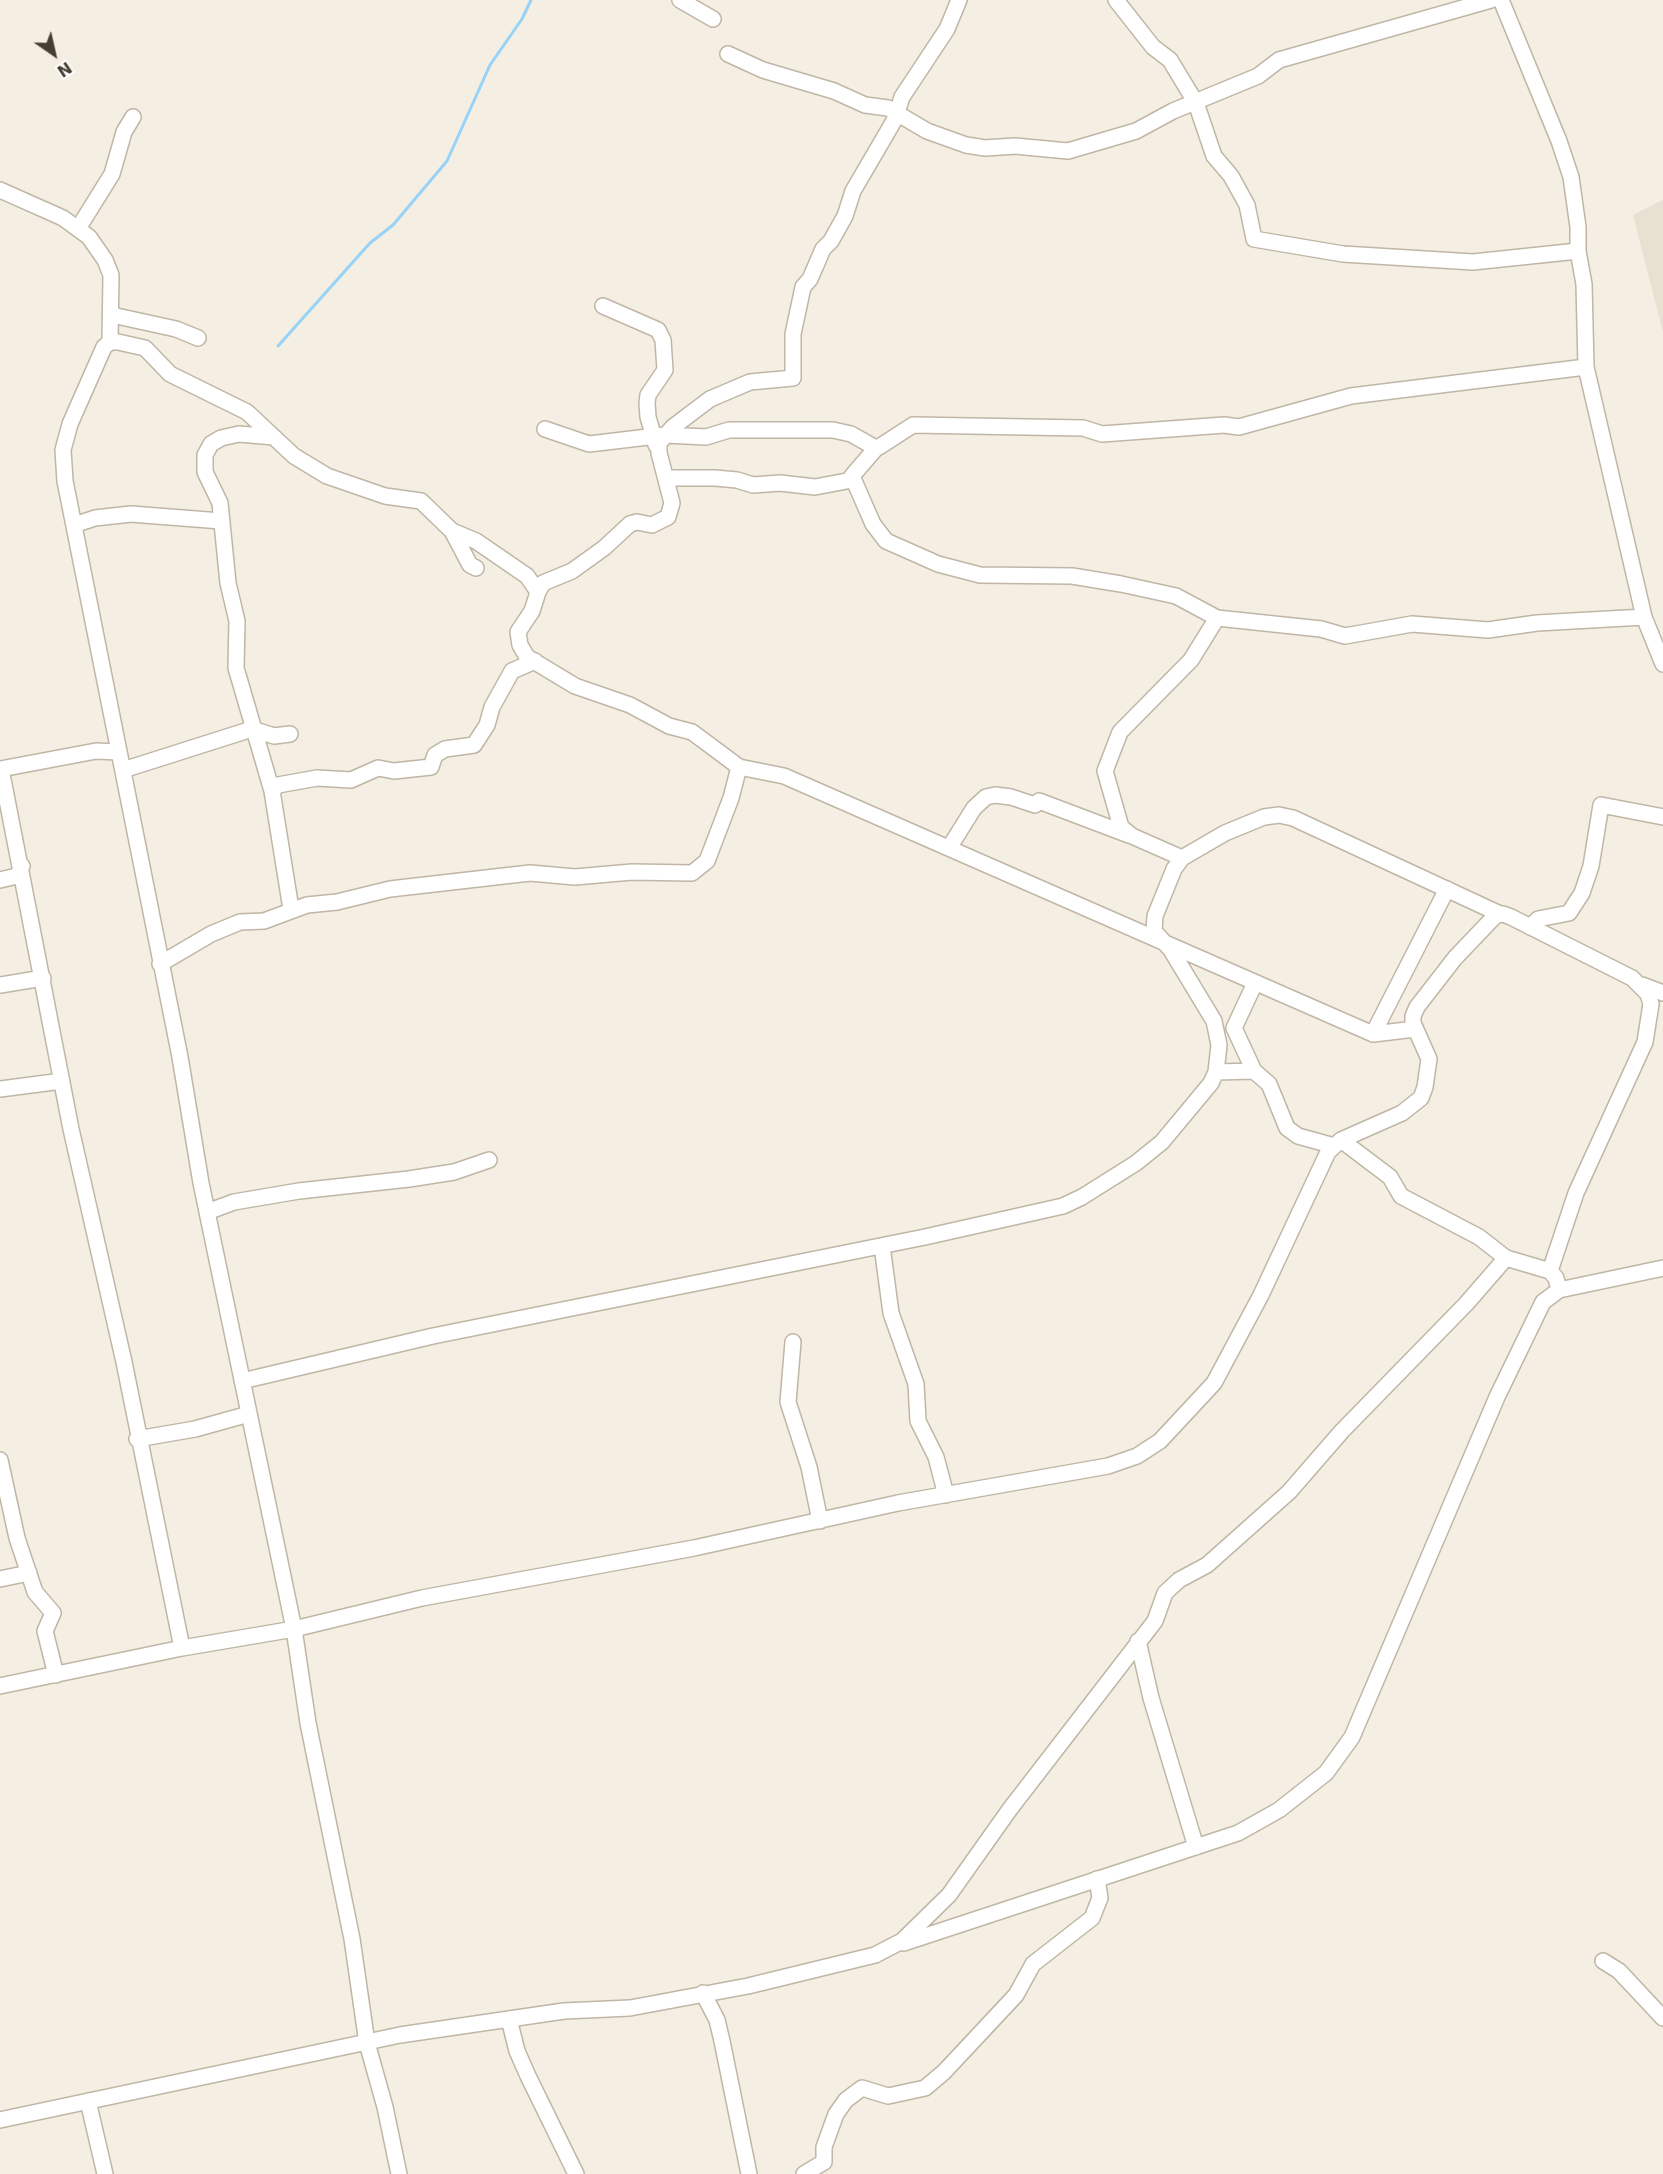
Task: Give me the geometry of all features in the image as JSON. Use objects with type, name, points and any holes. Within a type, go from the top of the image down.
[{"type":"street","points":[[680,0],[713,20]]},
{"type":"street","points":[[659,435],[719,394],[750,382],[793,378],[793,334],[803,287],[810,279],[823,249],[831,241],[845,216],[853,191],[897,113],[902,97],[947,29],[959,0]]},
{"type":"street","points":[[1116,0],[1153,47],[1170,60],[1196,103],[1214,156],[1232,176],[1247,205],[1254,239],[1343,255],[1473,262],[1578,250]]},
{"type":"street","points":[[728,54],[763,70],[816,85],[865,105],[888,108],[927,131],[966,146],[985,148],[1015,146],[1068,151],[1136,131],[1258,76],[1279,60],[1491,0]]},
{"type":"street","points":[[1501,0],[1571,177],[1587,319],[1586,367],[1644,617],[1663,664]]},
{"type":"street","points":[[79,227],[112,174],[124,132],[133,117]]},
{"type":"street","points":[[0,190],[79,227],[105,260],[111,275],[110,342]]},
{"type":"street","points":[[603,306],[658,330],[663,340],[665,370],[648,395],[647,404],[648,417],[659,435],[659,453],[672,503],[668,517],[652,525],[637,522],[630,524],[597,553],[568,573],[543,583],[537,592],[532,611],[518,632],[520,645],[527,657],[575,686],[630,705],[669,726],[692,732],[739,767],[784,776],[1373,1034],[1415,1029]]},
{"type":"street","points":[[112,315],[176,328],[198,338]]},
{"type":"street","points":[[399,2174],[385,2107],[367,2043],[352,1940],[308,1723],[294,1629],[207,1212],[63,465],[63,450],[70,424],[104,347],[110,342],[134,344],[145,348],[170,374],[247,412],[294,456],[345,484],[385,496],[420,501],[452,531],[470,565],[476,568]]},
{"type":"street","points":[[1586,367],[1351,396],[1239,428],[1224,425],[1102,434],[1083,428],[912,425],[877,447],[854,471],[852,480],[873,524],[886,541],[938,564],[980,575],[1072,576],[1142,588],[1176,596],[1217,618],[1321,629],[1344,636],[1412,624],[1488,630],[1537,623],[1644,617]]},
{"type":"street","points":[[545,429],[589,444],[659,435],[706,437],[729,430],[833,430],[851,434],[877,447]]},
{"type":"street","points":[[274,437],[239,434],[221,438],[212,444],[205,455],[205,472],[220,503],[228,583],[237,621],[236,668],[273,791],[291,909]]},
{"type":"street","points":[[667,478],[715,478],[737,480],[753,485],[780,483],[815,487],[852,480]]},
{"type":"street","points":[[74,525],[95,518],[131,514],[220,521]]},
{"type":"street","points":[[452,531],[476,541],[527,576],[537,592]]},
{"type":"street","points":[[1132,836],[1121,826],[1105,771],[1120,732],[1191,660],[1217,618]]},
{"type":"street","points":[[273,791],[278,785],[317,778],[351,780],[378,768],[394,771],[431,767],[435,755],[445,749],[474,745],[487,725],[492,707],[512,671],[535,662]]},
{"type":"street","points":[[123,770],[233,733],[254,729],[269,736],[290,734]]},
{"type":"street","points":[[119,752],[96,751],[1,770],[22,866],[63,1081],[124,1362],[182,1648]]},
{"type":"street","points":[[160,964],[211,934],[240,922],[264,921],[291,909],[390,889],[530,873],[575,877],[632,872],[692,873],[707,861],[731,798],[739,767]]},
{"type":"street","points":[[950,848],[974,808],[987,797],[995,795],[1011,797],[1035,805],[1039,801],[1132,836],[1182,858]]},
{"type":"street","points":[[1530,927],[1538,919],[1569,913],[1581,893],[1591,866],[1601,805],[1663,817]]},
{"type":"street","points":[[1217,1067],[1219,1045],[1214,1021],[1171,950],[1154,931],[1155,916],[1174,869],[1182,858],[1225,834],[1264,818],[1279,815],[1293,818],[1530,927],[1632,978],[1642,986],[1663,993]]},
{"type":"street","points":[[0,880],[17,876],[22,866]]},
{"type":"street","points":[[1373,1034],[1447,889]]},
{"type":"street","points":[[0,1686],[182,1648],[294,1629],[422,1598],[694,1548],[946,1495],[1108,1466],[1137,1456],[1160,1441],[1196,1404],[1226,1362],[1261,1295],[1321,1165],[1337,1143],[1402,1113],[1421,1098],[1429,1059],[1415,1029],[1413,1016],[1417,1007],[1455,958],[1500,914]]},
{"type":"street","points":[[0,985],[43,978]]},
{"type":"street","points":[[242,1381],[433,1336],[882,1246],[1063,1206],[1082,1197],[1136,1163],[1162,1142],[1210,1083],[1255,983]]},
{"type":"street","points":[[1550,1271],[1576,1193],[1645,1042],[1651,1004],[1642,986]]},
{"type":"street","points":[[1234,1028],[1254,1071],[1269,1083],[1287,1128],[1298,1136],[1337,1143],[1390,1177],[1401,1196],[1479,1237],[1506,1258],[1550,1271],[1556,1278],[1559,1290]]},
{"type":"street","points":[[1217,1067],[1254,1071]]},
{"type":"street","points":[[0,1089],[63,1081]]},
{"type":"street","points":[[207,1212],[234,1202],[299,1191],[454,1172],[489,1160]]},
{"type":"street","points":[[882,1246],[891,1313],[916,1384],[918,1421],[936,1458],[946,1495]]},
{"type":"street","points":[[895,1946],[916,1929],[949,1895],[1010,1809],[1155,1621],[1165,1593],[1179,1580],[1207,1565],[1288,1491],[1342,1431],[1467,1304],[1506,1258]]},
{"type":"street","points":[[0,2120],[400,2035],[564,2011],[630,2008],[801,1974],[875,1955],[895,1946],[1238,1833],[1279,1810],[1326,1773],[1352,1737],[1497,1397],[1544,1302],[1559,1290],[1663,1268]]},
{"type":"street","points":[[794,1342],[788,1402],[809,1467],[820,1521]]},
{"type":"street","points":[[138,1439],[195,1429],[249,1414]]},
{"type":"street","points":[[0,1460],[17,1538],[35,1592],[53,1613],[45,1630],[56,1675]]},
{"type":"street","points":[[0,1579],[29,1573]]},
{"type":"street","points":[[1138,1641],[1151,1698],[1196,1847]]},
{"type":"street","points":[[804,2174],[824,2162],[824,2147],[836,2114],[846,2100],[862,2088],[888,2096],[925,2088],[944,2072],[1016,1995],[1033,1964],[1092,1918],[1100,1898],[1097,1879]]},
{"type":"street","points":[[1604,1962],[1619,1971],[1663,2018]]},
{"type":"street","points":[[703,1994],[717,2020],[749,2174]]},
{"type":"street","points":[[509,2019],[517,2051],[576,2174]]},
{"type":"street","points":[[88,2101],[105,2174]]},
{"type":"shaded area","points":[[1663,200],[1663,332],[1633,215]]},
{"type":"waterway","points":[[278,346],[370,243],[393,225],[447,161],[490,65],[522,19],[531,0]]}]
